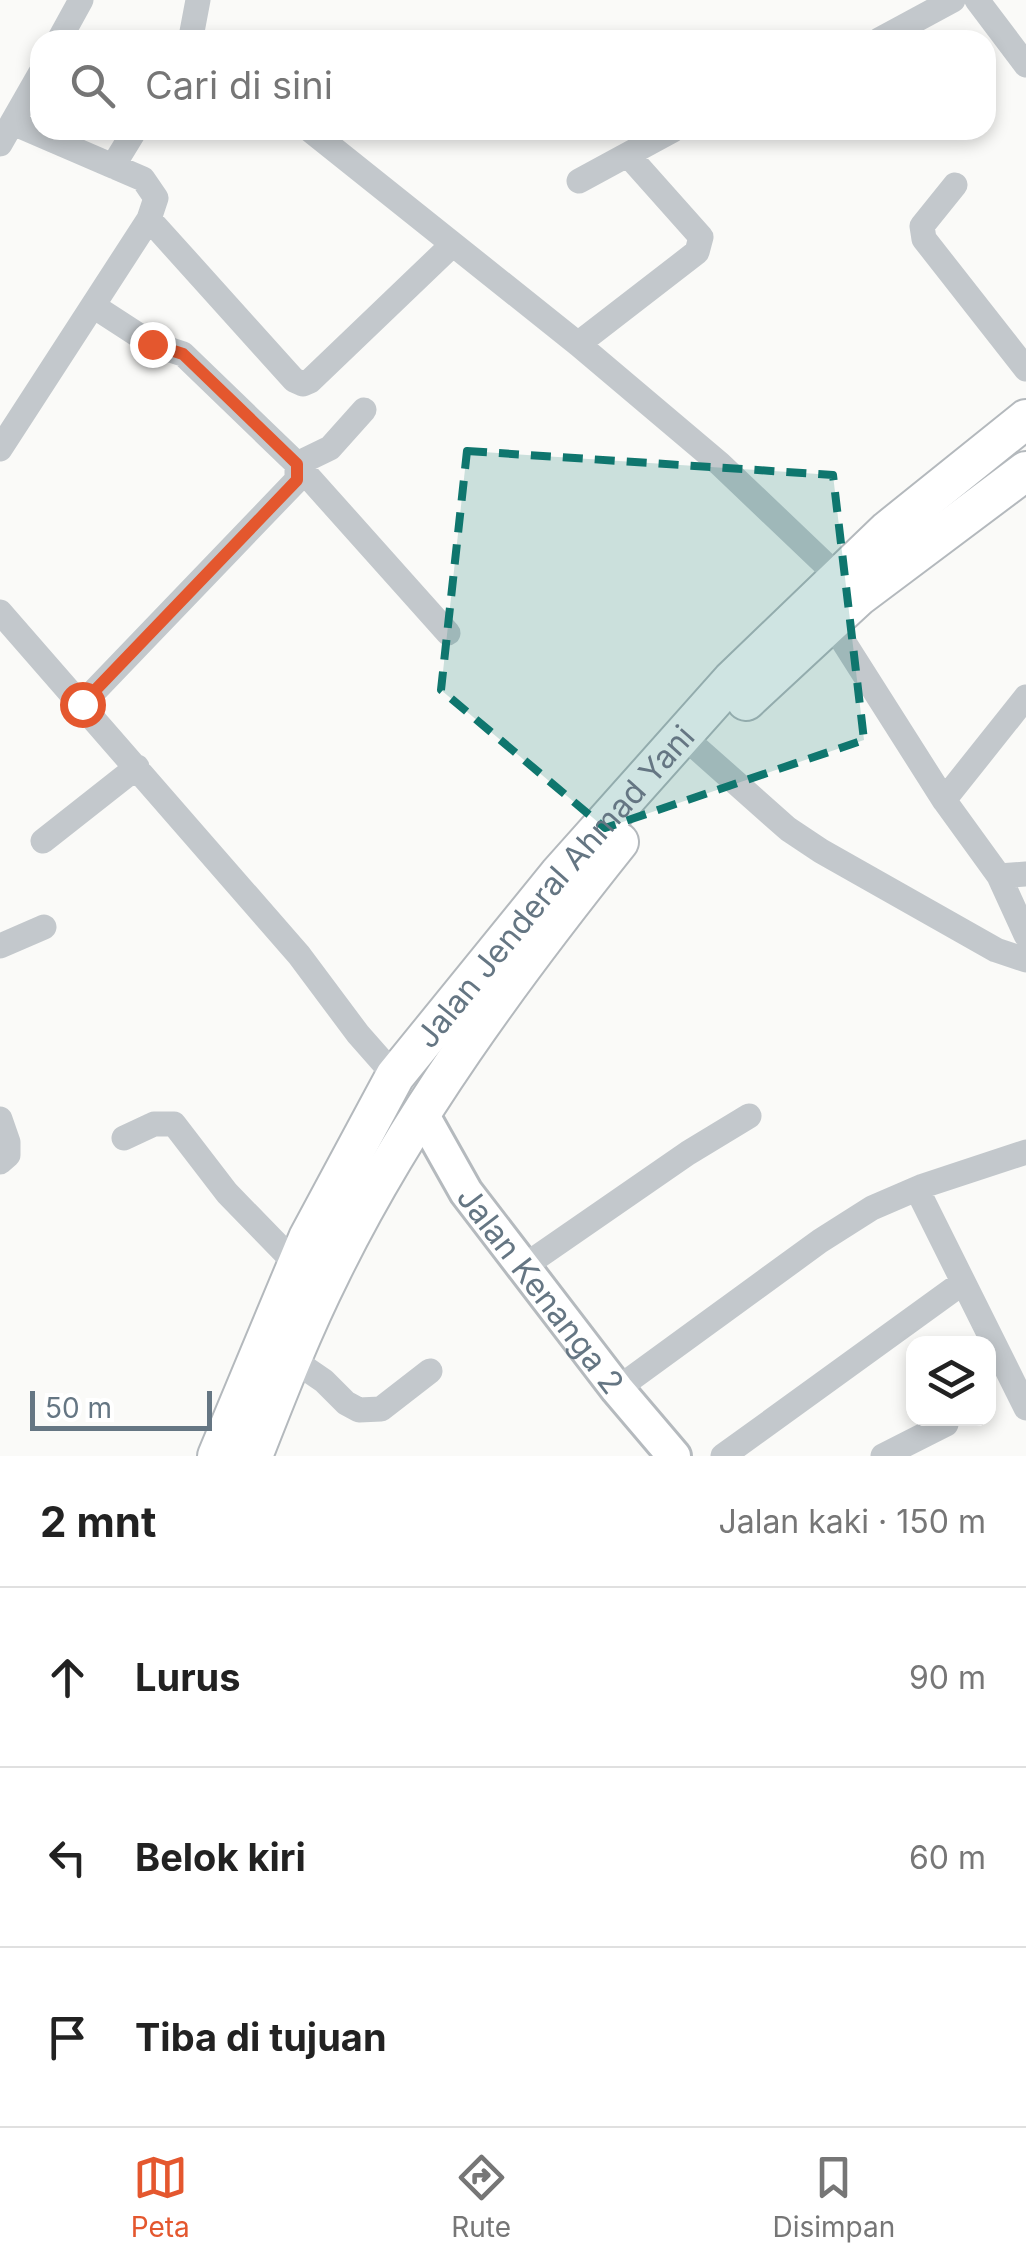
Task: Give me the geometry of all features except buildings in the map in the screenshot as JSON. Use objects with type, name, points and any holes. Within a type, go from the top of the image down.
[{"type":"highway","name":"Jalan Jenderal Ahmad Yani","points":[[217,1456],[297,1265],[395,1076],[638,782],[732,680],[835,598],[1026,420]]},
{"type":"highway","name":"Jalan Jenderal Ahmad Yani","points":[[253,1456],[331,1272],[421,1112],[493,1007],[584,886],[651,802],[756,691],[835,598],[1026,471]]},
{"type":"highway","points":[[395,1076],[421,1112]]},
{"type":"main road","name":"Jalan Kenanga 2","points":[[421,1112],[466,1192],[617,1388],[659,1451]]},
{"type":"street","points":[[193,30],[198,0]]},
{"type":"street","points":[[898,30],[953,0]]},
{"type":"street","points":[[976,0],[1026,65]]},
{"type":"street","points":[[62,30],[69,4]]},
{"type":"street","points":[[0,449],[150,219],[156,198],[151,186],[142,179],[113,166],[7,134],[30,92]]},
{"type":"street","points":[[113,166],[129,140]]},
{"type":"street","points":[[322,140],[578,344],[720,464],[835,598],[944,800],[999,876],[1026,934]]},
{"type":"street","points":[[579,181],[656,140]]},
{"type":"street","points":[[578,344],[697,252],[702,244],[701,237],[628,155]]},
{"type":"street","points":[[956,185],[922,226],[924,239],[1026,368]]},
{"type":"street","points":[[150,219],[294,380],[303,384],[452,245]]},
{"type":"street","points":[[94,307],[152,344],[183,354],[297,464],[448,634]]},
{"type":"street","points":[[297,464],[330,448],[364,410]]},
{"type":"street","points":[[82,704],[297,480],[297,464]]},
{"type":"street","points":[[0,612],[300,955],[358,1034],[395,1076]]},
{"type":"street","points":[[944,800],[1026,698]]},
{"type":"street","points":[[699,750],[788,829],[821,852],[996,950],[1026,960]]},
{"type":"street","points":[[43,841],[137,767]]},
{"type":"street","points":[[999,876],[1026,874]]},
{"type":"street","points":[[0,946],[44,927]]},
{"type":"street","points":[[523,1267],[658,1173],[749,1116]]},
{"type":"street","points":[[0,1119],[8,1155],[0,1162]]},
{"type":"street","points":[[124,1138],[154,1124],[174,1124],[236,1204],[297,1265]]},
{"type":"street","points":[[617,1388],[820,1241],[872,1208],[1026,1152]]},
{"type":"street","points":[[917,1189],[1026,1408]]},
{"type":"street","points":[[723,1456],[962,1284]]},
{"type":"street","points":[[292,1359],[359,1410],[381,1409],[430,1371]]},
{"type":"street","points":[[883,1456],[942,1426]]},
{"type":"highlighted area","points":[[467,451],[833,475],[864,740],[605,828],[441,690]]},
{"type":"route","points":[[82,704],[297,480],[297,464],[183,354],[152,344]]}]
